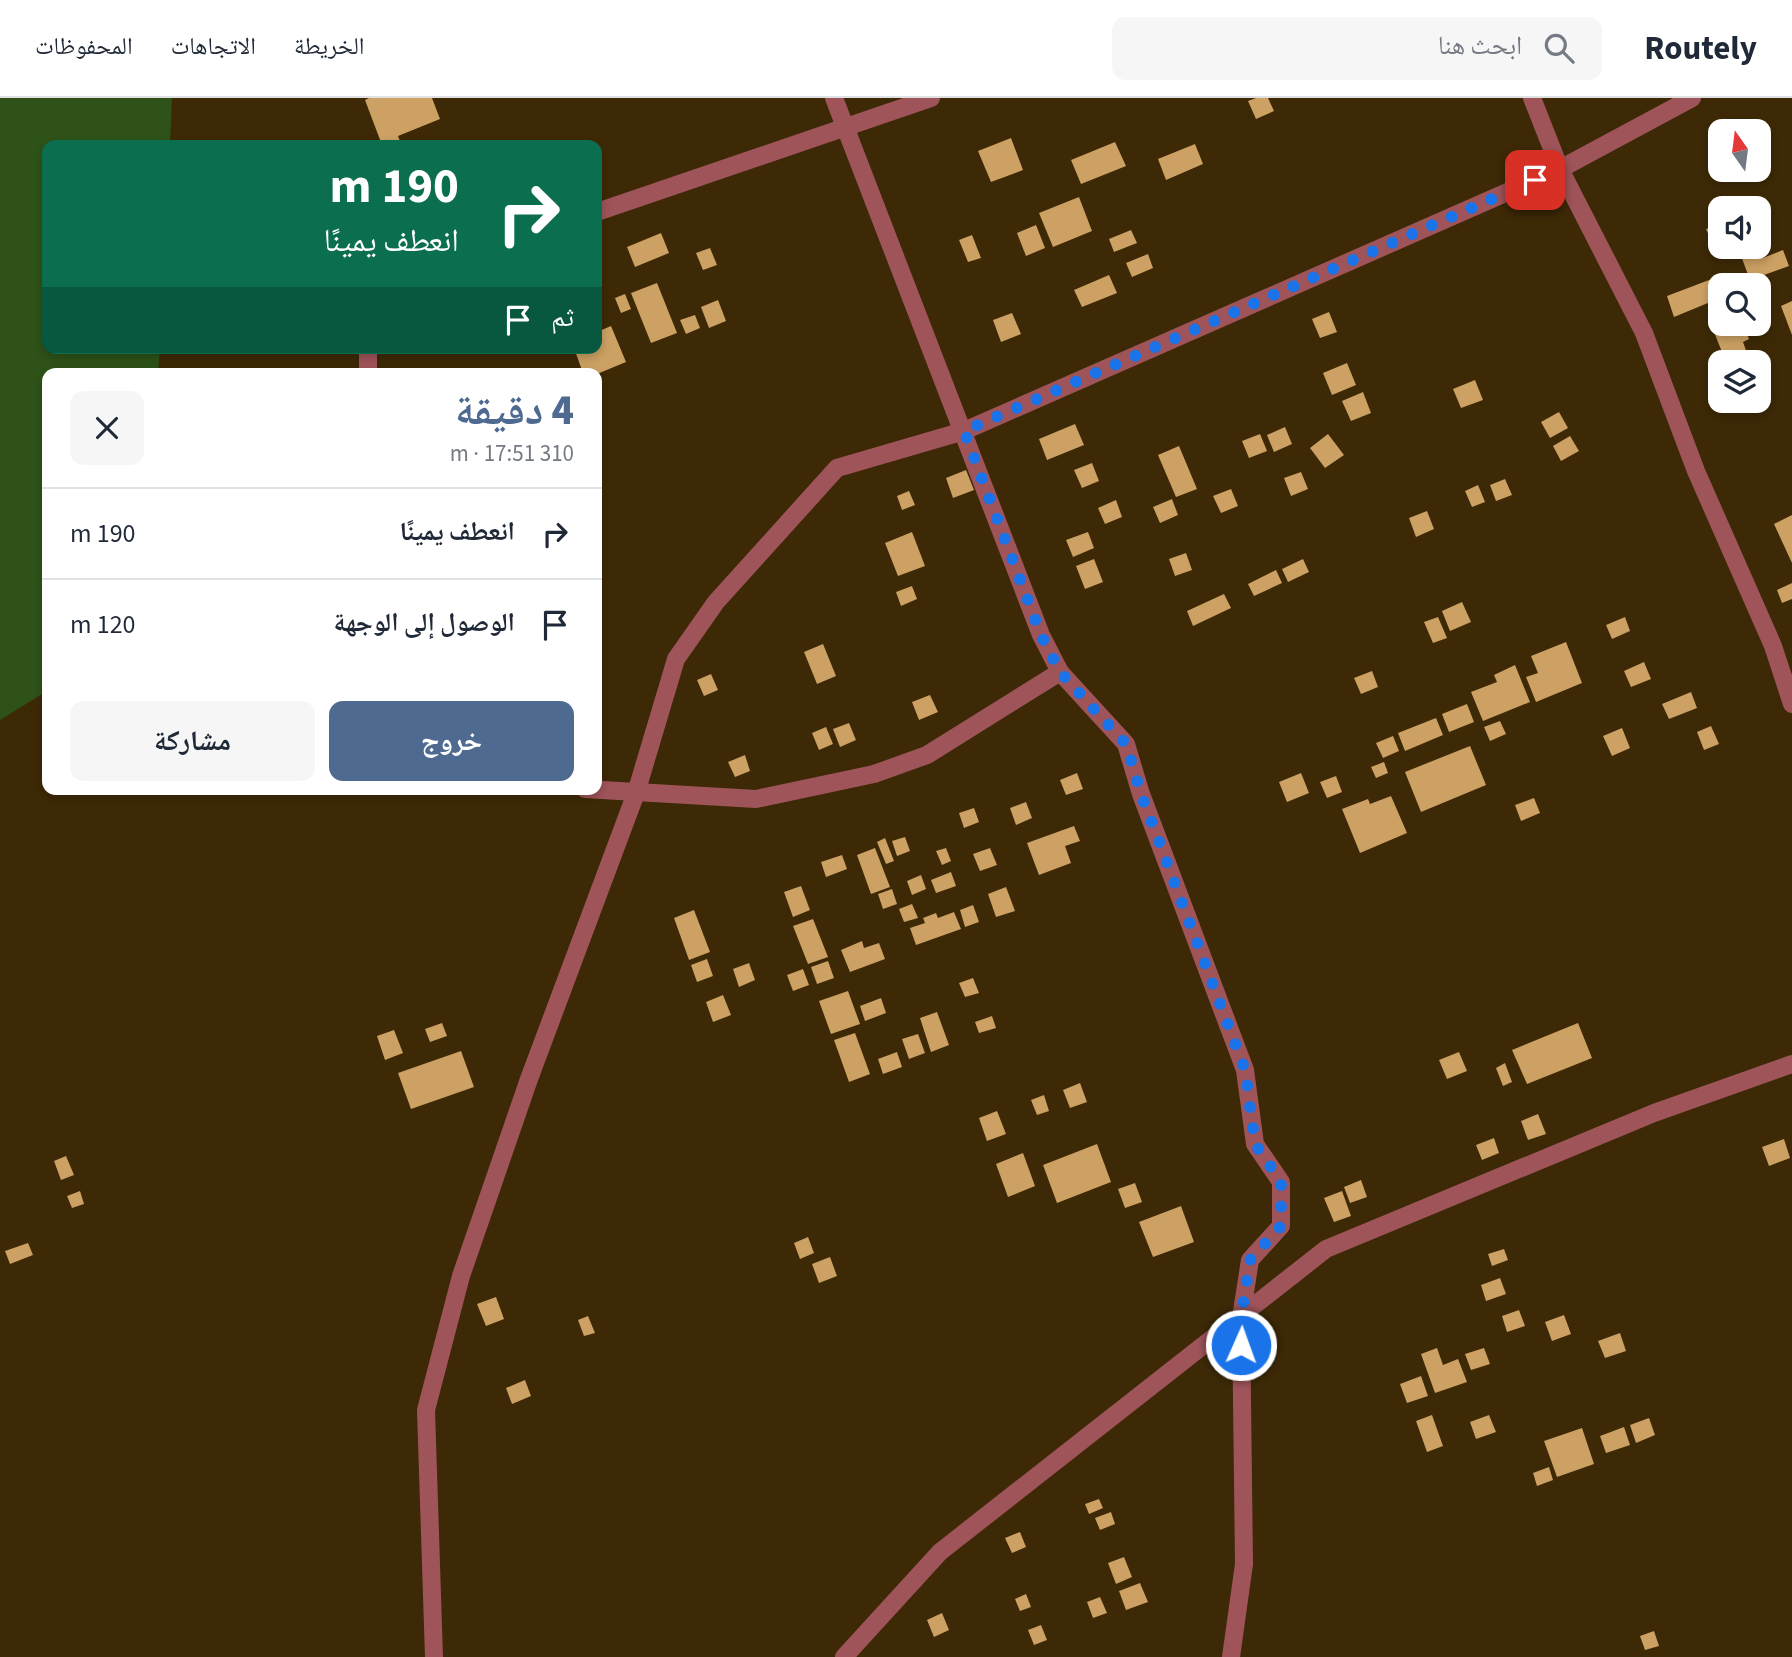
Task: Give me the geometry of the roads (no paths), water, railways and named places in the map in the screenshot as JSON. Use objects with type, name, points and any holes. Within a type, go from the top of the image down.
[{"type":"street","points":[[834,98],[1041,635],[1060,672],[1126,744],[1141,794],[1245,1070],[1255,1144],[1281,1182],[1281,1226],[1250,1260],[1241,1318],[1244,1564],[1231,1657]]},
{"type":"street","points":[[602,210],[931,98]]},
{"type":"street","points":[[1532,98],[1560,169],[1644,333],[1696,471],[1773,646],[1792,704]]},
{"type":"street","points":[[434,1657],[426,1410],[461,1276],[528,1079],[636,793],[676,659],[716,602],[837,468],[964,431],[1560,169],[1692,98]]},
{"type":"street","points":[[602,790],[756,799],[874,774],[927,755],[1060,672]]},
{"type":"street","points":[[844,1657],[940,1552],[1326,1249],[1654,1113],[1792,1064]]}]
